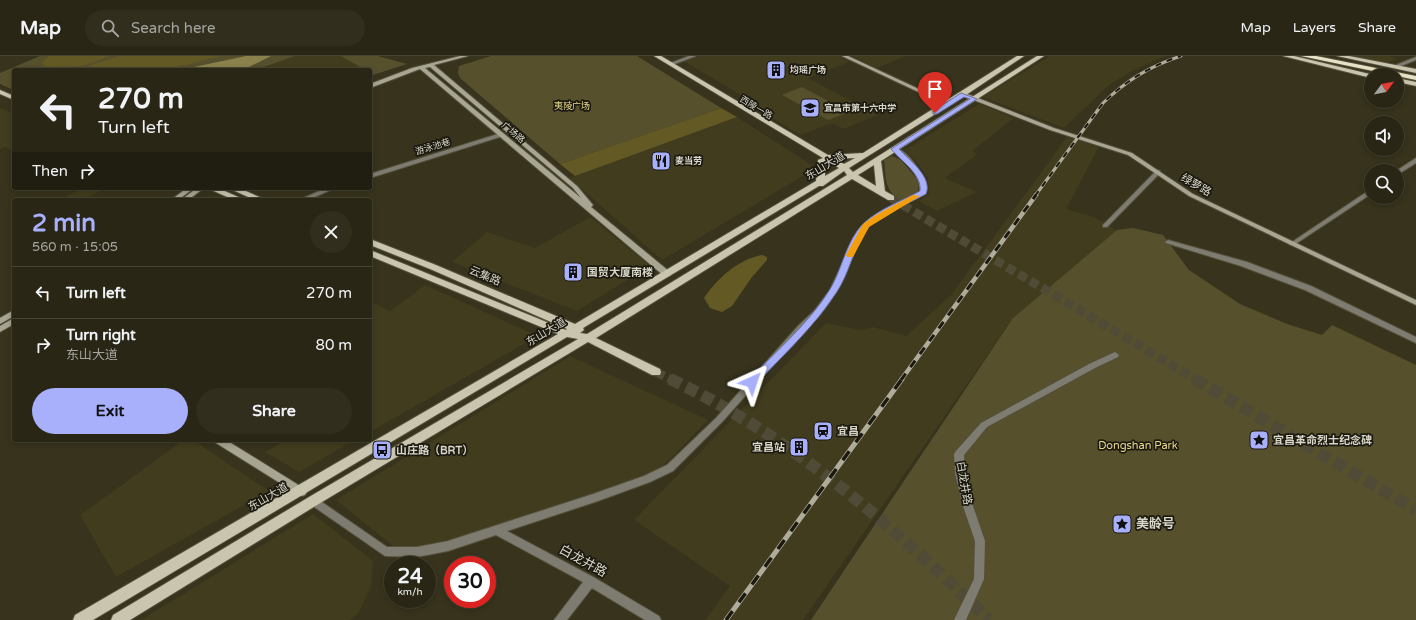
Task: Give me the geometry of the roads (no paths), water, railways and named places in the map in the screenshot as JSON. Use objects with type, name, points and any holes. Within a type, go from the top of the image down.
[{"type":"highway","points":[[1305,56],[1416,77]]},
{"type":"highway","points":[[1318,56],[1416,77]]},
{"type":"highway","points":[[1327,56],[1416,77]]},
{"type":"highway","points":[[1357,73],[1364,74]]},
{"type":"highway","points":[[1404,79],[1416,77]]},
{"type":"main road","name":"西陵一路","points":[[650,56],[891,198]]},
{"type":"main road","name":"西陵一路","points":[[657,56],[824,159]]},
{"type":"main road","name":"东山大道","points":[[118,620],[312,501],[588,338],[846,172],[868,155],[1021,56]]},
{"type":"main road","name":"东山大道","points":[[80,620],[302,492],[820,184],[877,160],[1041,56]]},
{"type":"main road","points":[[1286,56],[1357,73]]},
{"type":"main road","points":[[1340,56],[1394,67],[1416,77]]},
{"type":"main road","points":[[0,92],[12,97]]},
{"type":"main road","points":[[0,98],[12,103]]},
{"type":"main road","points":[[820,184],[824,159],[868,155]]},
{"type":"main road","points":[[877,160],[881,192]]},
{"type":"main road","points":[[216,190],[236,198]]},
{"type":"main road","points":[[237,190],[257,198]]},
{"type":"main road","name":"云集路","points":[[372,243],[576,328],[588,338],[656,372]]},
{"type":"main road","name":"云集路","points":[[372,254],[567,334],[588,338]]},
{"type":"street","points":[[372,81],[412,66],[450,56]]},
{"type":"street","points":[[372,85],[421,68],[466,56]]},
{"type":"street","points":[[670,64],[694,56]]},
{"type":"street","points":[[844,56],[948,104]]},
{"type":"street","points":[[1394,67],[1416,58]]},
{"type":"street","name":"广场路","points":[[431,65],[578,190],[594,211]]},
{"type":"street","name":"广场路","points":[[421,68],[575,198],[594,211],[667,274]]},
{"type":"street","name":"绿萝路","points":[[963,94],[1052,129],[1120,150],[1136,158],[1191,195],[1416,303]]},
{"type":"street","name":"游泳池巷","points":[[372,175],[501,135]]},
{"type":"street","points":[[312,501],[385,551],[417,552],[448,546],[595,498],[647,479],[670,468],[719,420],[801,328],[818,312],[834,291],[857,239],[866,225],[879,216],[923,192],[924,184],[920,176],[895,149]]},
{"type":"street","points":[[1404,169],[1416,160]]},
{"type":"street","points":[[1105,226],[1158,172]]},
{"type":"street","points":[[177,198],[188,190]]},
{"type":"street","points":[[187,198],[198,190]]},
{"type":"street","points":[[307,198],[327,190]]},
{"type":"street","points":[[1292,244],[1364,196]]},
{"type":"street","points":[[1168,242],[1244,264],[1308,288],[1416,340]]},
{"type":"street","points":[[0,321],[12,317]]},
{"type":"street","points":[[0,329],[12,318]]},
{"type":"street","name":"白龙井路","points":[[960,620],[979,579],[980,542],[968,506],[960,473],[959,454],[984,425],[1115,355]]},
{"type":"street","points":[[222,442],[302,492]]},
{"type":"street","name":"白龙井路","points":[[496,530],[591,581],[655,620]]},
{"type":"street","points":[[560,620],[591,581]]},
{"type":"tunnel","points":[[891,198],[1197,380]]},
{"type":"tunnel","points":[[656,372],[670,379]]},
{"type":"tunnel","points":[[670,379],[715,402],[758,428],[839,486],[916,551],[989,620]]},
{"type":"tunnel","points":[[1195,379],[1416,510]]},
{"type":"railway","points":[[1035,196],[1103,103],[1121,87],[1139,75],[1159,64],[1181,56]]},
{"type":"railway","points":[[901,380],[1036,195]]},
{"type":"railway","points":[[726,620],[902,379]]},
{"type":"place","name":"均瑶广场","points":[[776,70]]},
{"type":"place","name":"宜昌市第十六中学","points":[[810,108]]},
{"type":"place","name":"麦当劳","points":[[661,161]]},
{"type":"place","name":"国贸大厦南楼","points":[[573,272]]},
{"type":"place","name":"宜昌","points":[[823,431]]},
{"type":"place","name":"宜昌革命烈士纪念碑","points":[[1259,440]]},
{"type":"place","name":"宜昌站","points":[[799,447]]},
{"type":"place","name":"山庄路（BRT）","points":[[382,450]]},
{"type":"place","name":"美龄号","points":[[1122,524]]},
{"type":"park label","name":"夷陵广场","points":[[572,106]]},
{"type":"park label","name":"Dongshan Park","points":[[1138,445]]}]
